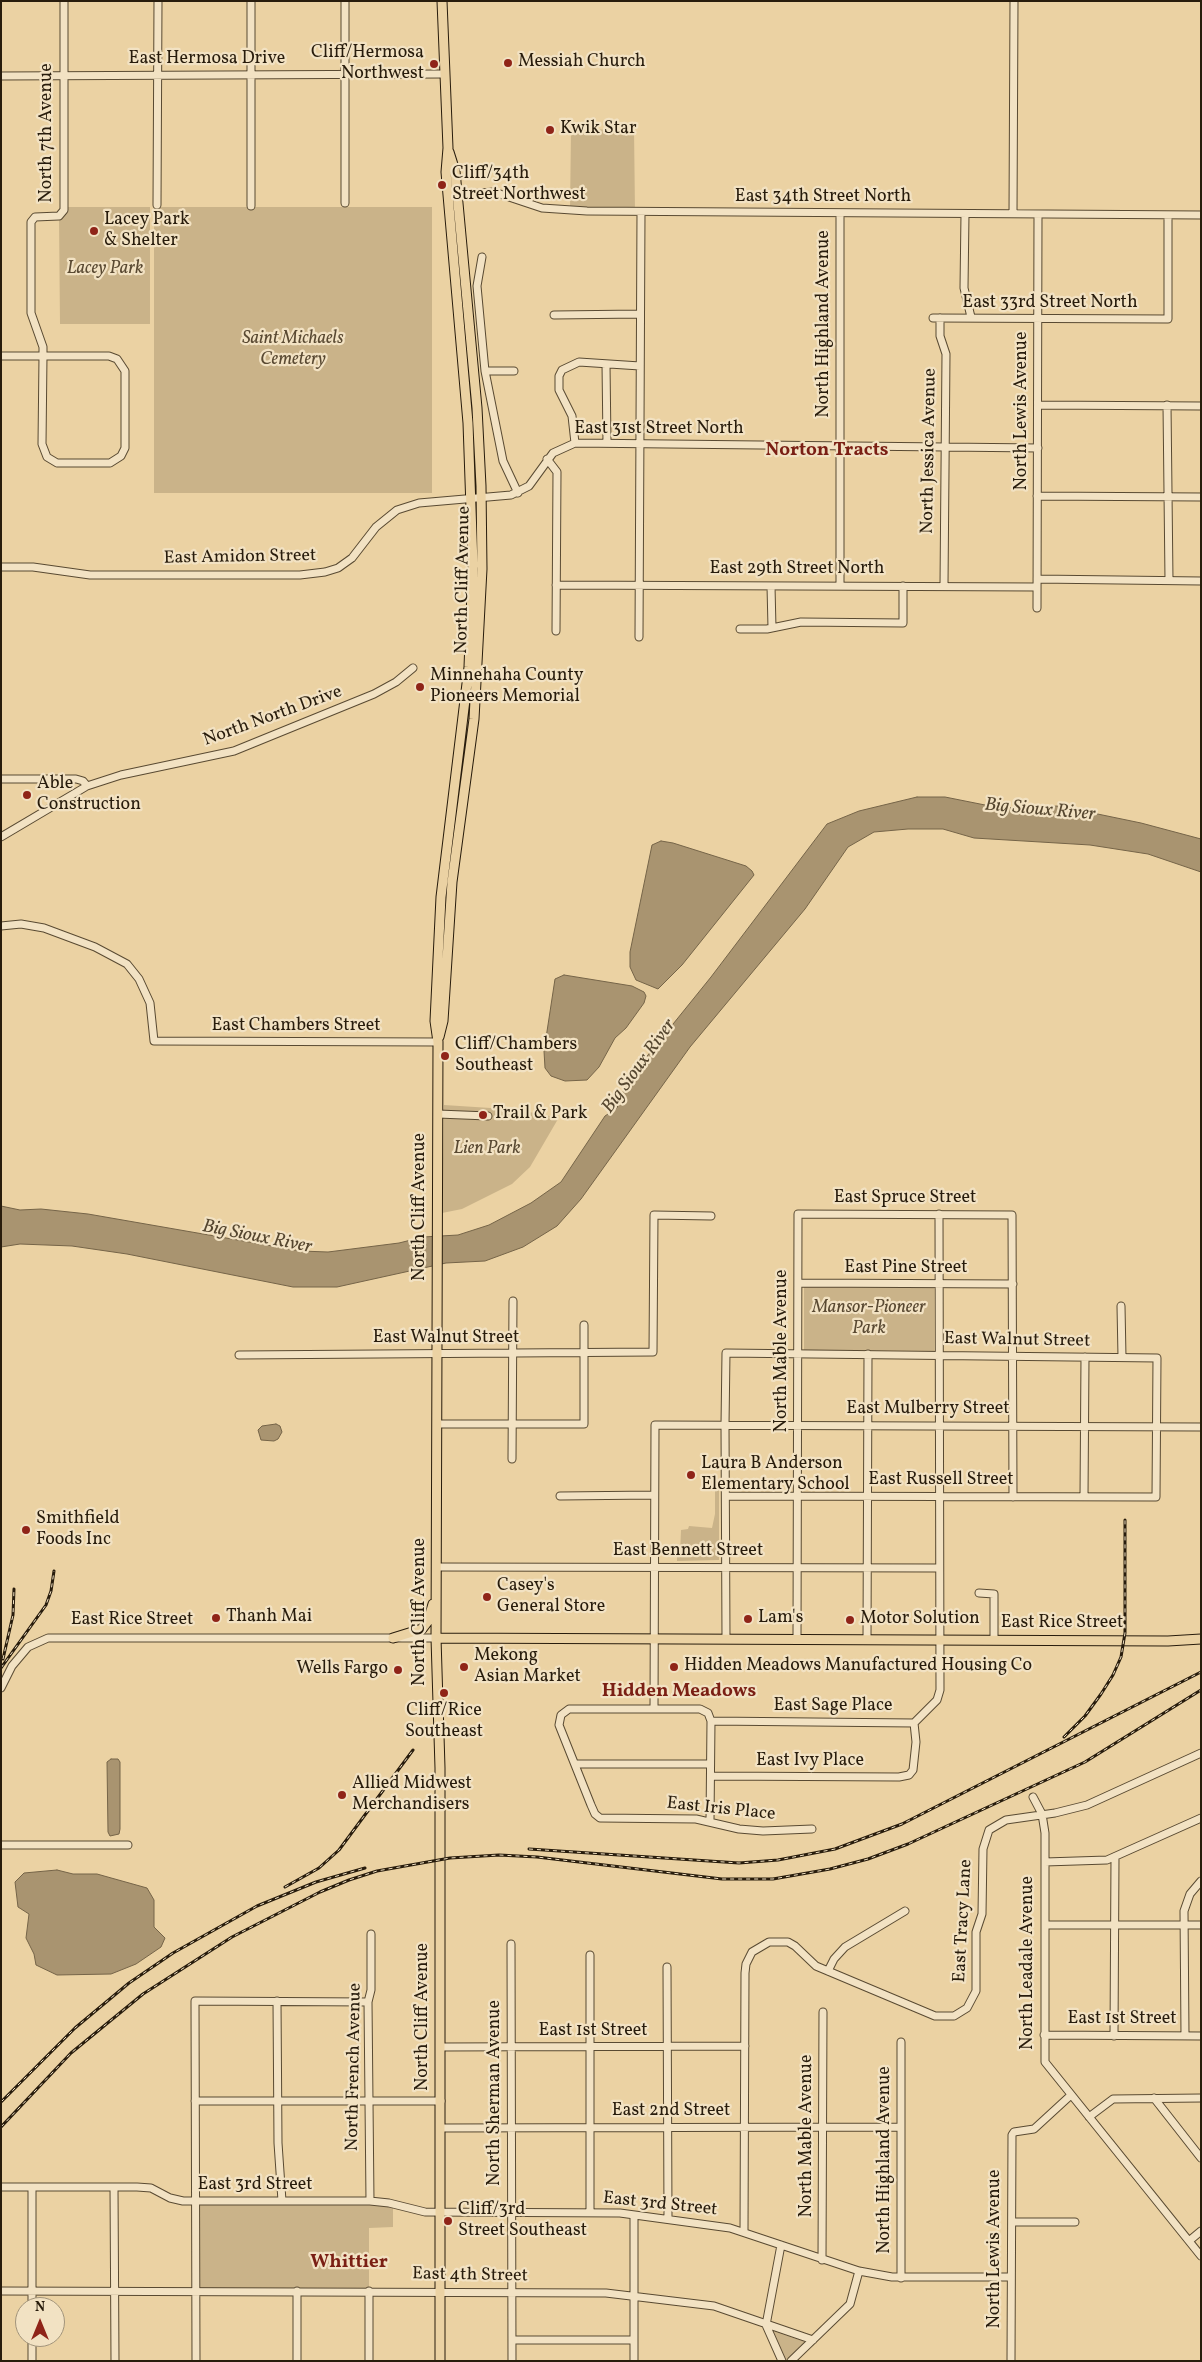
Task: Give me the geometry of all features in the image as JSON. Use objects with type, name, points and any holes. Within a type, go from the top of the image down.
[{"type":"main road","name":"North Cliff Avenue","points":[[440,2361],[440,1750],[436,1638],[438,1042],[443,1021],[452,882],[470,754],[477,679],[482,569],[477,499],[477,408],[452,195],[446,172],[448,148],[443,74],[442,1]]},
{"type":"main road","points":[[393,1638],[422,1629],[428,1621],[436,1594]]},
{"type":"main road","name":"East Rice Street","points":[[436,1638],[1168,1641],[1201,1638]]},
{"type":"street","name":"North 7th Avenue","points":[[43,356],[42,341],[31,313],[31,222],[37,216],[59,216],[64,210],[64,1]]},
{"type":"street","points":[[157,205],[158,1]]},
{"type":"street","points":[[251,206],[252,1]]},
{"type":"street","points":[[345,1],[346,203]]},
{"type":"street","points":[[1013,214],[1014,1]]},
{"type":"street","name":"East Hermosa Drive","points":[[1,76],[443,74]]},
{"type":"street","name":"East 34th Street North","points":[[452,195],[494,192],[542,208],[641,212],[1201,215]]},
{"type":"street","points":[[639,637],[641,212]]},
{"type":"street","name":"North Highland Avenue","points":[[840,213],[840,586]]},
{"type":"street","points":[[965,214],[964,288],[971,318]]},
{"type":"street","name":"North Lewis Avenue","points":[[1037,608],[1038,214]]},
{"type":"street","name":"East 33rd Street North","points":[[936,318],[1168,319],[1168,216]]},
{"type":"street","points":[[477,499],[504,497],[518,493],[503,461],[485,371],[477,286],[482,257]]},
{"type":"street","points":[[554,316],[640,314]]},
{"type":"street","name":"North Jessica Avenue","points":[[936,318],[946,354],[944,586]]},
{"type":"street","points":[[1,356],[43,356],[109,356],[117,359],[125,371],[125,448],[121,456],[110,463],[57,462],[47,457],[42,444],[43,356]]},
{"type":"street","points":[[576,444],[572,416],[559,390],[559,376],[564,367],[578,362],[640,366]]},
{"type":"street","points":[[606,364],[607,443]]},
{"type":"street","points":[[485,371],[514,372]]},
{"type":"street","points":[[1038,404],[1201,406]]},
{"type":"street","points":[[1167,406],[1169,580]]},
{"type":"street","name":"East 31st Street North","points":[[518,493],[534,480],[547,459],[558,450],[576,444],[640,443],[1038,448]]},
{"type":"street","points":[[547,459],[557,472],[556,631]]},
{"type":"street","points":[[1038,496],[1201,497]]},
{"type":"street","name":"East Amidon Street","points":[[1,566],[33,567],[90,575],[314,574],[332,570],[347,562],[361,548],[382,520],[397,510],[419,503],[477,499]]},
{"type":"street","points":[[1037,578],[1201,581]]},
{"type":"street","name":"East 29th Street North","points":[[556,585],[1037,587]]},
{"type":"street","points":[[771,586],[772,628]]},
{"type":"street","points":[[740,629],[772,628],[800,622],[903,623],[904,586]]},
{"type":"street","name":"North North Drive","points":[[1,837],[87,786],[121,774],[234,751],[379,692],[413,668]]},
{"type":"street","points":[[1,779],[76,779],[83,781],[87,786]]},
{"type":"street","name":"East Chambers Street","points":[[1,926],[28,925],[44,928],[95,947],[127,964],[139,979],[150,1003],[154,1041],[438,1042]]},
{"type":"street","points":[[438,1114],[488,1116]]},
{"type":"street","name":"East Spruce Street","points":[[798,1214],[1012,1215],[1013,1284]]},
{"type":"street","name":"North Mable Avenue","points":[[797,1639],[798,1214]]},
{"type":"street","points":[[914,1723],[939,1697],[939,1214]]},
{"type":"street","name":"East Walnut Street","points":[[239,1355],[653,1352],[654,1215],[711,1216]]},
{"type":"street","name":"East Pine Street","points":[[798,1283],[1013,1284]]},
{"type":"street","points":[[1013,1284],[1013,1497]]},
{"type":"street","points":[[512,1459],[513,1301]]},
{"type":"street","points":[[1121,1306],[1122,1357]]},
{"type":"street","points":[[438,1424],[584,1424],[584,1325]]},
{"type":"street","name":"East Walnut Street","points":[[725,1425],[726,1353],[798,1353],[1157,1358],[1156,1427]]},
{"type":"street","points":[[867,1639],[868,1354]]},
{"type":"street","points":[[1084,1497],[1085,1357]]},
{"type":"street","name":"East Mulberry Street","points":[[654,1495],[655,1425],[1201,1427]]},
{"type":"street","points":[[725,1425],[726,1638]]},
{"type":"street","name":"East Russell Street","points":[[726,1496],[1156,1497],[1156,1427]]},
{"type":"street","points":[[560,1496],[654,1495],[654,1709]]},
{"type":"street","name":"East Bennett Street","points":[[436,1567],[939,1568]]},
{"type":"street","points":[[979,1593],[994,1594],[994,1640]]},
{"type":"street","name":"East Rice Street","points":[[1,1688],[12,1666],[28,1647],[42,1639],[436,1638]]},
{"type":"street","points":[[710,1764],[574,1764],[559,1725],[561,1716],[570,1709],[700,1709],[708,1713],[711,1722],[710,1821]]},
{"type":"street","name":"East Sage Place","points":[[711,1722],[914,1723]]},
{"type":"street","name":"East Ivy Place","points":[[711,1776],[899,1777],[909,1775],[913,1770],[915,1762],[914,1723]]},
{"type":"street","name":"East Tracy Lane","points":[[745,2046],[746,1964],[752,1952],[764,1944],[776,1941],[792,1944],[816,1966],[935,2016],[950,2017],[961,2012],[967,2008],[976,1991],[976,1932],[982,1910],[985,1838],[989,1830],[996,1824],[1006,1820],[1086,1806],[1201,1753]]},
{"type":"street","name":"East Iris Place","points":[[574,1764],[597,1816],[606,1819],[710,1821],[749,1831],[803,1831],[812,1828]]},
{"type":"street","name":"North Leadale Avenue","points":[[1033,1797],[1042,1814],[1045,1833],[1045,2062],[1201,2256]]},
{"type":"street","points":[[1044,1862],[1103,1862],[1201,1818]]},
{"type":"street","points":[[1,1845],[128,1845]]},
{"type":"street","points":[[1114,2036],[1115,1857]]},
{"type":"street","points":[[1185,2036],[1183,1925],[1187,1900],[1201,1881]]},
{"type":"street","points":[[828,1970],[834,1959],[845,1947],[905,1911]]},
{"type":"street","points":[[1045,1925],[1201,1925]]},
{"type":"street","name":"North French Avenue","points":[[370,2201],[368,2002],[371,1990],[371,1934]]},
{"type":"street","name":"North Sherman Avenue","points":[[511,1944],[512,2361]]},
{"type":"street","points":[[590,1955],[590,2212]]},
{"type":"street","points":[[667,1967],[668,2219]]},
{"type":"street","points":[[196,2361],[195,2001],[368,2002]]},
{"type":"street","points":[[277,2001],[282,2201]]},
{"type":"street","name":"North Mable Avenue","points":[[822,2012],[822,2260]]},
{"type":"street","name":"East 1st Street","points":[[1044,2035],[1201,2036]]},
{"type":"street","name":"North Highland Avenue","points":[[901,2042],[902,2278]]},
{"type":"street","points":[[744,2232],[745,2046]]},
{"type":"street","name":"East 1st Street","points":[[441,2047],[745,2046]]},
{"type":"street","name":"North Lewis Avenue","points":[[1011,2361],[1011,2138],[1014,2132],[1036,2128],[1071,2095]]},
{"type":"street","points":[[1154,2098],[1201,2158]]},
{"type":"street","points":[[1089,2117],[1113,2099],[1201,2098]]},
{"type":"street","points":[[195,2101],[441,2101]]},
{"type":"street","name":"East 2nd Street","points":[[441,2128],[901,2127]]},
{"type":"street","name":"East 3rd Street","points":[[1,2187],[146,2188],[174,2199],[196,2201],[370,2201],[389,2203],[416,2211],[590,2212],[634,2215],[720,2226],[744,2232],[859,2271],[902,2278],[1011,2277]]},
{"type":"street","points":[[32,2187],[32,2297]]},
{"type":"street","points":[[114,2187],[115,2361]]},
{"type":"street","points":[[634,2215],[634,2361]]},
{"type":"street","points":[[1012,2222],[1075,2222]]},
{"type":"street","points":[[1189,2241],[1201,2231]]},
{"type":"street","points":[[781,2245],[766,2325],[782,2361]]},
{"type":"street","name":"North Highland Avenue","points":[[791,2361],[850,2304],[859,2271]]},
{"type":"street","name":"East 4th Street","points":[[1,2291],[606,2293],[709,2306],[813,2340]]},
{"type":"street","points":[[297,2361],[298,2291]]},
{"type":"street","points":[[369,2291],[369,2361]]},
{"type":"street","points":[[512,2340],[634,2340]]},
{"type":"street","points":[[32,2347],[32,2361]]},
{"type":"green space","points":[[634,129],[635,212],[570,210],[571,130]]},
{"type":"green space","name":"Lacey Park","points":[[64,207],[150,207],[150,324],[60,324],[59,216]]},
{"type":"green space","name":"Saint Michaels Cemetery","points":[[154,207],[432,207],[432,493],[154,493]]},
{"type":"green space","name":"Lien Park","points":[[444,1105],[506,1109],[543,1114],[558,1119],[530,1167],[512,1184],[462,1209],[442,1213]]},
{"type":"green space","name":"Mansor-Pioneer Park","points":[[804,1287],[934,1287],[934,1351],[804,1350]]},
{"type":"green space","points":[[719,1490],[719,1560],[677,1561],[677,1556],[680,1555],[681,1530],[688,1529],[689,1526],[712,1528],[715,1514],[715,1491]]},
{"type":"green space","points":[[196,2201],[393,2204],[393,2227],[369,2228],[369,2291],[196,2291]]},
{"type":"green space","points":[[773,2331],[805,2342],[786,2360]]},
{"type":"water","name":"Big Sioux River","points":[[917,797],[945,797],[1000,808],[1059,806],[1141,823],[1201,839],[1201,872],[1148,854],[1090,845],[974,838],[943,829],[908,829],[874,832],[848,847],[805,909],[690,1047],[581,1199],[557,1226],[523,1247],[485,1261],[446,1263],[337,1287],[293,1287],[127,1254],[72,1246],[20,1244],[1,1247],[1,1206],[20,1210],[41,1209],[88,1214],[301,1251],[328,1252],[399,1243],[423,1237],[458,1235],[489,1225],[531,1203],[561,1182],[605,1116],[617,1108],[627,1081],[711,977],[827,824],[859,811]]},
{"type":"water","points":[[661,841],[746,866],[754,875],[682,965],[658,989],[636,980],[630,967],[630,952],[652,845]]},
{"type":"water","points":[[564,975],[632,986],[644,992],[646,996],[644,1003],[626,1028],[615,1038],[599,1067],[587,1080],[565,1081],[551,1076],[545,1068],[544,1051],[555,979]]},
{"type":"water","points":[[276,1424],[280,1426],[282,1432],[278,1439],[274,1441],[261,1440],[258,1430],[262,1426]]},
{"type":"water","points":[[111,1759],[118,1759],[120,1762],[120,1829],[119,1834],[110,1836],[108,1832],[107,1762]]},
{"type":"water","points":[[57,1870],[73,1874],[97,1874],[147,1888],[154,1900],[154,1927],[165,1938],[161,1947],[136,1964],[111,1974],[57,1975],[36,1965],[34,1954],[26,1938],[29,1914],[18,1907],[15,1882],[24,1873]]},
{"type":"railway","points":[[1064,1737],[1085,1716],[1101,1694],[1113,1675],[1121,1657],[1125,1633],[1125,1520]]},
{"type":"railway","points":[[1,1668],[46,1605],[51,1591],[54,1571]]},
{"type":"railway","points":[[3,1659],[13,1615],[14,1589]]},
{"type":"railway","points":[[529,1849],[739,1863],[778,1860],[835,1849],[902,1824],[1201,1672]]},
{"type":"railway","points":[[1,2127],[71,2053],[143,1994],[232,1937],[320,1892],[349,1880],[377,1871],[450,1858],[499,1855],[537,1857],[722,1879],[773,1879],[830,1869],[868,1859],[908,1844],[1085,1762],[1201,1690]]},
{"type":"railway","points":[[285,1887],[319,1868],[339,1850],[413,1750]]},
{"type":"railway","points":[[1,2102],[75,2028],[129,1983],[173,1953],[257,1906],[316,1882],[365,1868]]},
{"type":"place","name":"Messiah Church","points":[[508,63]]},
{"type":"place","name":"Cliff/Hermosa Northwest","points":[[434,64]]},
{"type":"place","name":"Kwik Star","points":[[550,130]]},
{"type":"place","name":"Cliff/34th Street Northwest","points":[[442,185]]},
{"type":"place","name":"Lacey Park & Shelter","points":[[94,231]]},
{"type":"place","name":"Minnehaha County Pioneers Memorial","points":[[420,687]]},
{"type":"place","name":"Able Construction","points":[[27,795]]},
{"type":"place","name":"Cliff/Chambers Southeast","points":[[445,1056]]},
{"type":"place","name":"Trail & Park","points":[[483,1115]]},
{"type":"place","name":"Laura B Anderson Elementary School","points":[[691,1475]]},
{"type":"place","name":"Smithfield Foods Inc","points":[[26,1530]]},
{"type":"place","name":"Casey's General Store","points":[[487,1597]]},
{"type":"place","name":"Thanh Mai","points":[[216,1618]]},
{"type":"place","name":"Lam's","points":[[748,1619]]},
{"type":"place","name":"Motor Solution","points":[[850,1620]]},
{"type":"place","name":"Mekong Asian Market","points":[[464,1667]]},
{"type":"place","name":"Hidden Meadows Manufactured Housing Co","points":[[674,1667]]},
{"type":"place","name":"Wells Fargo","points":[[398,1670]]},
{"type":"place","name":"Cliff/Rice Southeast","points":[[444,1693]]},
{"type":"place","name":"Allied Midwest Merchandisers","points":[[342,1795]]},
{"type":"place","name":"Cliff/3rd Street Southeast","points":[[448,2221]]},
{"type":"district","name":"Norton Tracts","points":[[827,452]]},
{"type":"district","name":"Hidden Meadows","points":[[679,1693]]},
{"type":"district","name":"Whittier","points":[[349,2264]]}]
